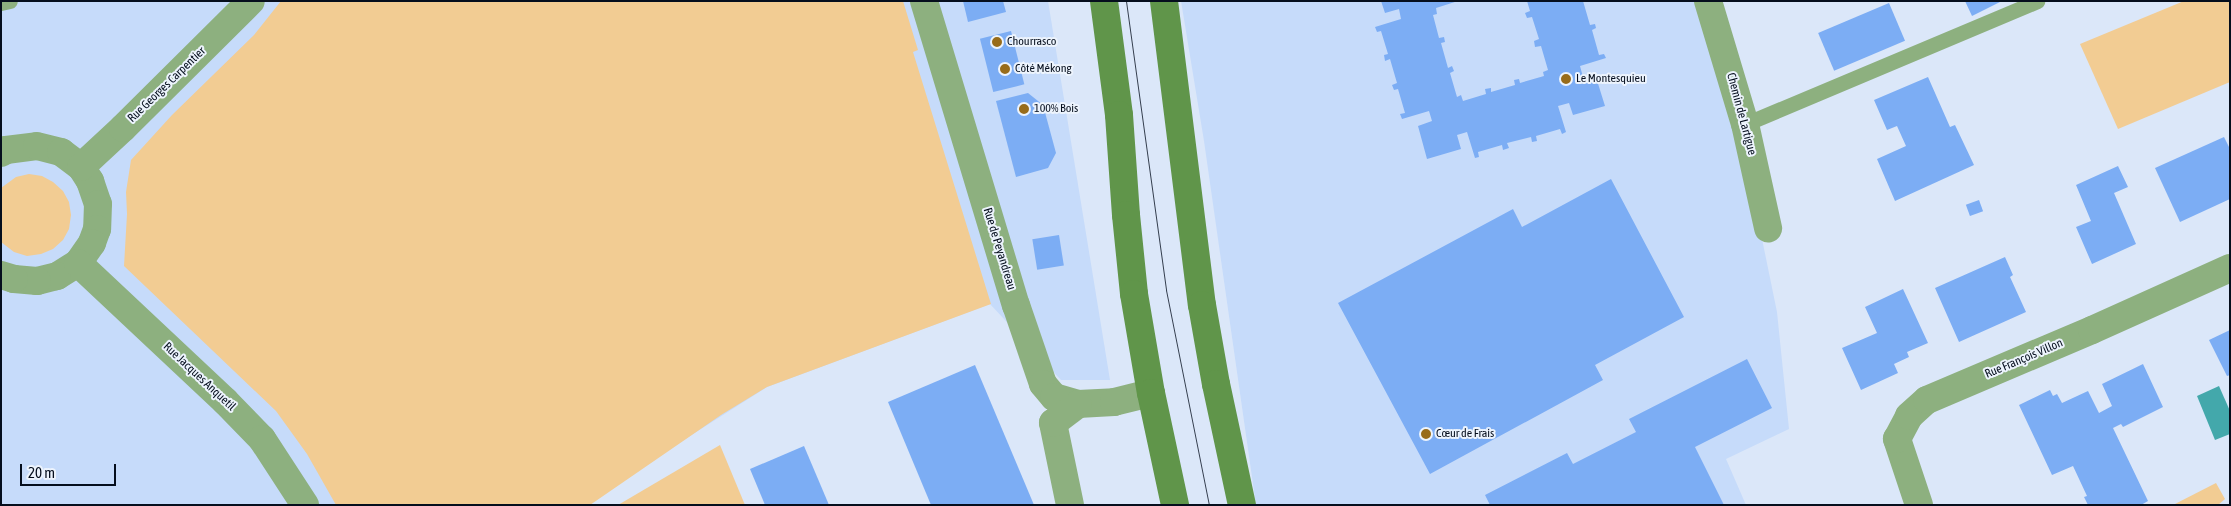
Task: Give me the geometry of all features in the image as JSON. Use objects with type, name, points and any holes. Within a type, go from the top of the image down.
[{"type":"main road","points":[[1104,1],[1119,115],[1130,256],[1151,393],[1175,505]]},
{"type":"main road","points":[[1164,1],[1202,305],[1216,384],[1242,505]]},
{"type":"street","name":"Rue Georges Carpentier","points":[[81,167],[251,1]]},
{"type":"street","name":"Rue de Peyandreau","points":[[924,1],[1016,305],[1043,384],[1054,397],[1078,404],[1114,402],[1151,393]]},
{"type":"street","name":"Chemin de Lartigue","points":[[1708,1],[1745,124],[1768,228]]},
{"type":"street","points":[[1,274],[14,279],[37,281],[57,276],[78,263],[92,243],[97,229],[98,204],[90,181],[81,167],[61,152],[37,146],[3,146]]},
{"type":"street","name":"Rue Jacques Anquetil","points":[[78,263],[226,401],[262,439],[305,505]]},
{"type":"street","name":"Rue François Villon","points":[[1919,505],[1897,439],[1908,416],[1927,400],[2092,330],[2230,268]]},
{"type":"street","points":[[1070,505],[1053,423],[1078,404]]},
{"type":"lane","points":[[1,3],[10,1]]},
{"type":"lane","points":[[1745,124],[2037,1]]},
{"type":"shaded area","points":[[1,1],[1048,1],[1110,380],[1061,380],[990,304],[767,387],[581,505],[1,505]]},
{"type":"shaded area","points":[[281,1],[903,1],[918,50],[913,52],[991,304],[767,387],[721,415],[590,505],[336,505],[307,454],[276,411],[124,266],[127,214],[126,192],[131,160],[172,115],[254,35]]},
{"type":"shaded area","points":[[1181,1],[1699,1],[1753,195],[1777,312],[1789,429],[1726,459],[1746,505],[1256,505],[1204,141]]},
{"type":"shaded area","points":[[2184,1],[2230,1],[2230,82],[2118,129],[2080,44]]},
{"type":"shaded area","points":[[29,174],[42,176],[53,182],[63,191],[69,202],[71,215],[69,229],[63,240],[53,249],[41,254],[27,256],[14,252],[1,242],[1,188],[16,177]]},
{"type":"shaded area","points":[[2219,386],[2230,411],[2230,434],[2215,440],[2197,396]]},
{"type":"shaded area","points":[[720,445],[745,505],[618,505]]},
{"type":"shaded area","points":[[2216,483],[2225,499],[2218,505],[2173,505]]},
{"type":"building","points":[[963,1],[1003,1],[1006,12],[968,22]]},
{"type":"building","name":"Le Montesquieu","points":[[1381,1],[1458,1],[1436,8],[1437,14],[1433,15],[1439,38],[1444,37],[1445,42],[1441,43],[1448,68],[1452,66],[1454,71],[1450,73],[1457,97],[1461,95],[1463,101],[1486,94],[1485,89],[1491,88],[1491,92],[1515,85],[1514,80],[1519,79],[1520,83],[1544,76],[1543,72],[1548,70],[1541,46],[1535,47],[1534,41],[1539,39],[1532,17],[1527,18],[1525,13],[1530,11],[1527,1],[1583,1],[1590,25],[1595,24],[1596,28],[1592,30],[1599,55],[1604,54],[1606,58],[1580,66],[1583,77],[1595,74],[1605,106],[1573,115],[1569,103],[1558,106],[1566,132],[1562,134],[1560,129],[1536,136],[1537,141],[1532,142],[1531,137],[1507,143],[1509,148],[1503,150],[1502,145],[1478,152],[1479,157],[1475,158],[1467,132],[1457,135],[1461,149],[1427,159],[1418,126],[1432,121],[1429,111],[1402,119],[1400,114],[1405,113],[1398,89],[1394,90],[1392,85],[1397,83],[1390,59],[1385,61],[1384,55],[1388,54],[1381,31],[1377,32],[1375,27],[1401,19],[1399,9],[1385,13]]},
{"type":"building","points":[[1965,1],[2002,1],[1972,16]]},
{"type":"building","points":[[1889,3],[1905,41],[1834,71],[1818,33]]},
{"type":"building","points":[[1011,31],[1024,84],[993,92],[980,39]]},
{"type":"building","points":[[1928,77],[1950,127],[1955,125],[1974,165],[1895,201],[1877,159],[1906,146],[1897,126],[1887,130],[1874,100]]},
{"type":"building","points":[[1028,93],[1043,105],[1056,153],[1048,168],[1016,177],[996,101]]},
{"type":"building","points":[[2224,137],[2230,149],[2230,199],[2180,222],[2155,168]]},
{"type":"building","points":[[2118,166],[2128,187],[2114,193],[2136,244],[2092,264],[2076,227],[2091,221],[2076,185]]},
{"type":"building","points":[[1611,179],[1684,317],[1595,365],[1603,380],[1430,474],[1338,303],[1513,209],[1522,227]]},
{"type":"building","points":[[1979,200],[1983,211],[1970,216],[1966,205]]},
{"type":"building","points":[[1059,235],[1064,266],[1037,270],[1032,239]]},
{"type":"building","points":[[2005,257],[2013,275],[2010,277],[2026,312],[1959,342],[1935,288]]},
{"type":"building","points":[[1903,289],[1928,343],[1907,352],[1909,357],[1894,364],[1898,373],[1861,390],[1842,348],[1877,333],[1865,307]]},
{"type":"building","points":[[2230,330],[2230,375],[2227,376],[2209,340]]},
{"type":"building","points":[[1747,359],[1772,408],[1695,447],[1724,505],[1490,505],[1485,495],[1567,453],[1573,464],[1636,432],[1629,419]]},
{"type":"building","points":[[2143,364],[2163,407],[2123,427],[2121,424],[2113,428],[2148,501],[2141,505],[2088,505],[2084,497],[2087,496],[2073,466],[2052,475],[2019,405],[2050,390],[2053,396],[2057,394],[2062,403],[2088,391],[2099,413],[2112,406],[2102,384]]},
{"type":"building","points":[[975,365],[1034,505],[931,505],[888,402]]},
{"type":"building","points":[[804,446],[829,505],[765,505],[750,469]]},
{"type":"tram line","points":[[1126,1],[1166,290],[1209,505]]},
{"type":"place","name":"Chourrasco","points":[[997,42]]},
{"type":"place","name":"Côté Mékong","points":[[1005,69]]},
{"type":"place","name":"Le Montesquieu","points":[[1566,79]]},
{"type":"place","name":"100% Bois","points":[[1024,109]]},
{"type":"place","name":"Cœur de Frais","points":[[1426,434]]}]
